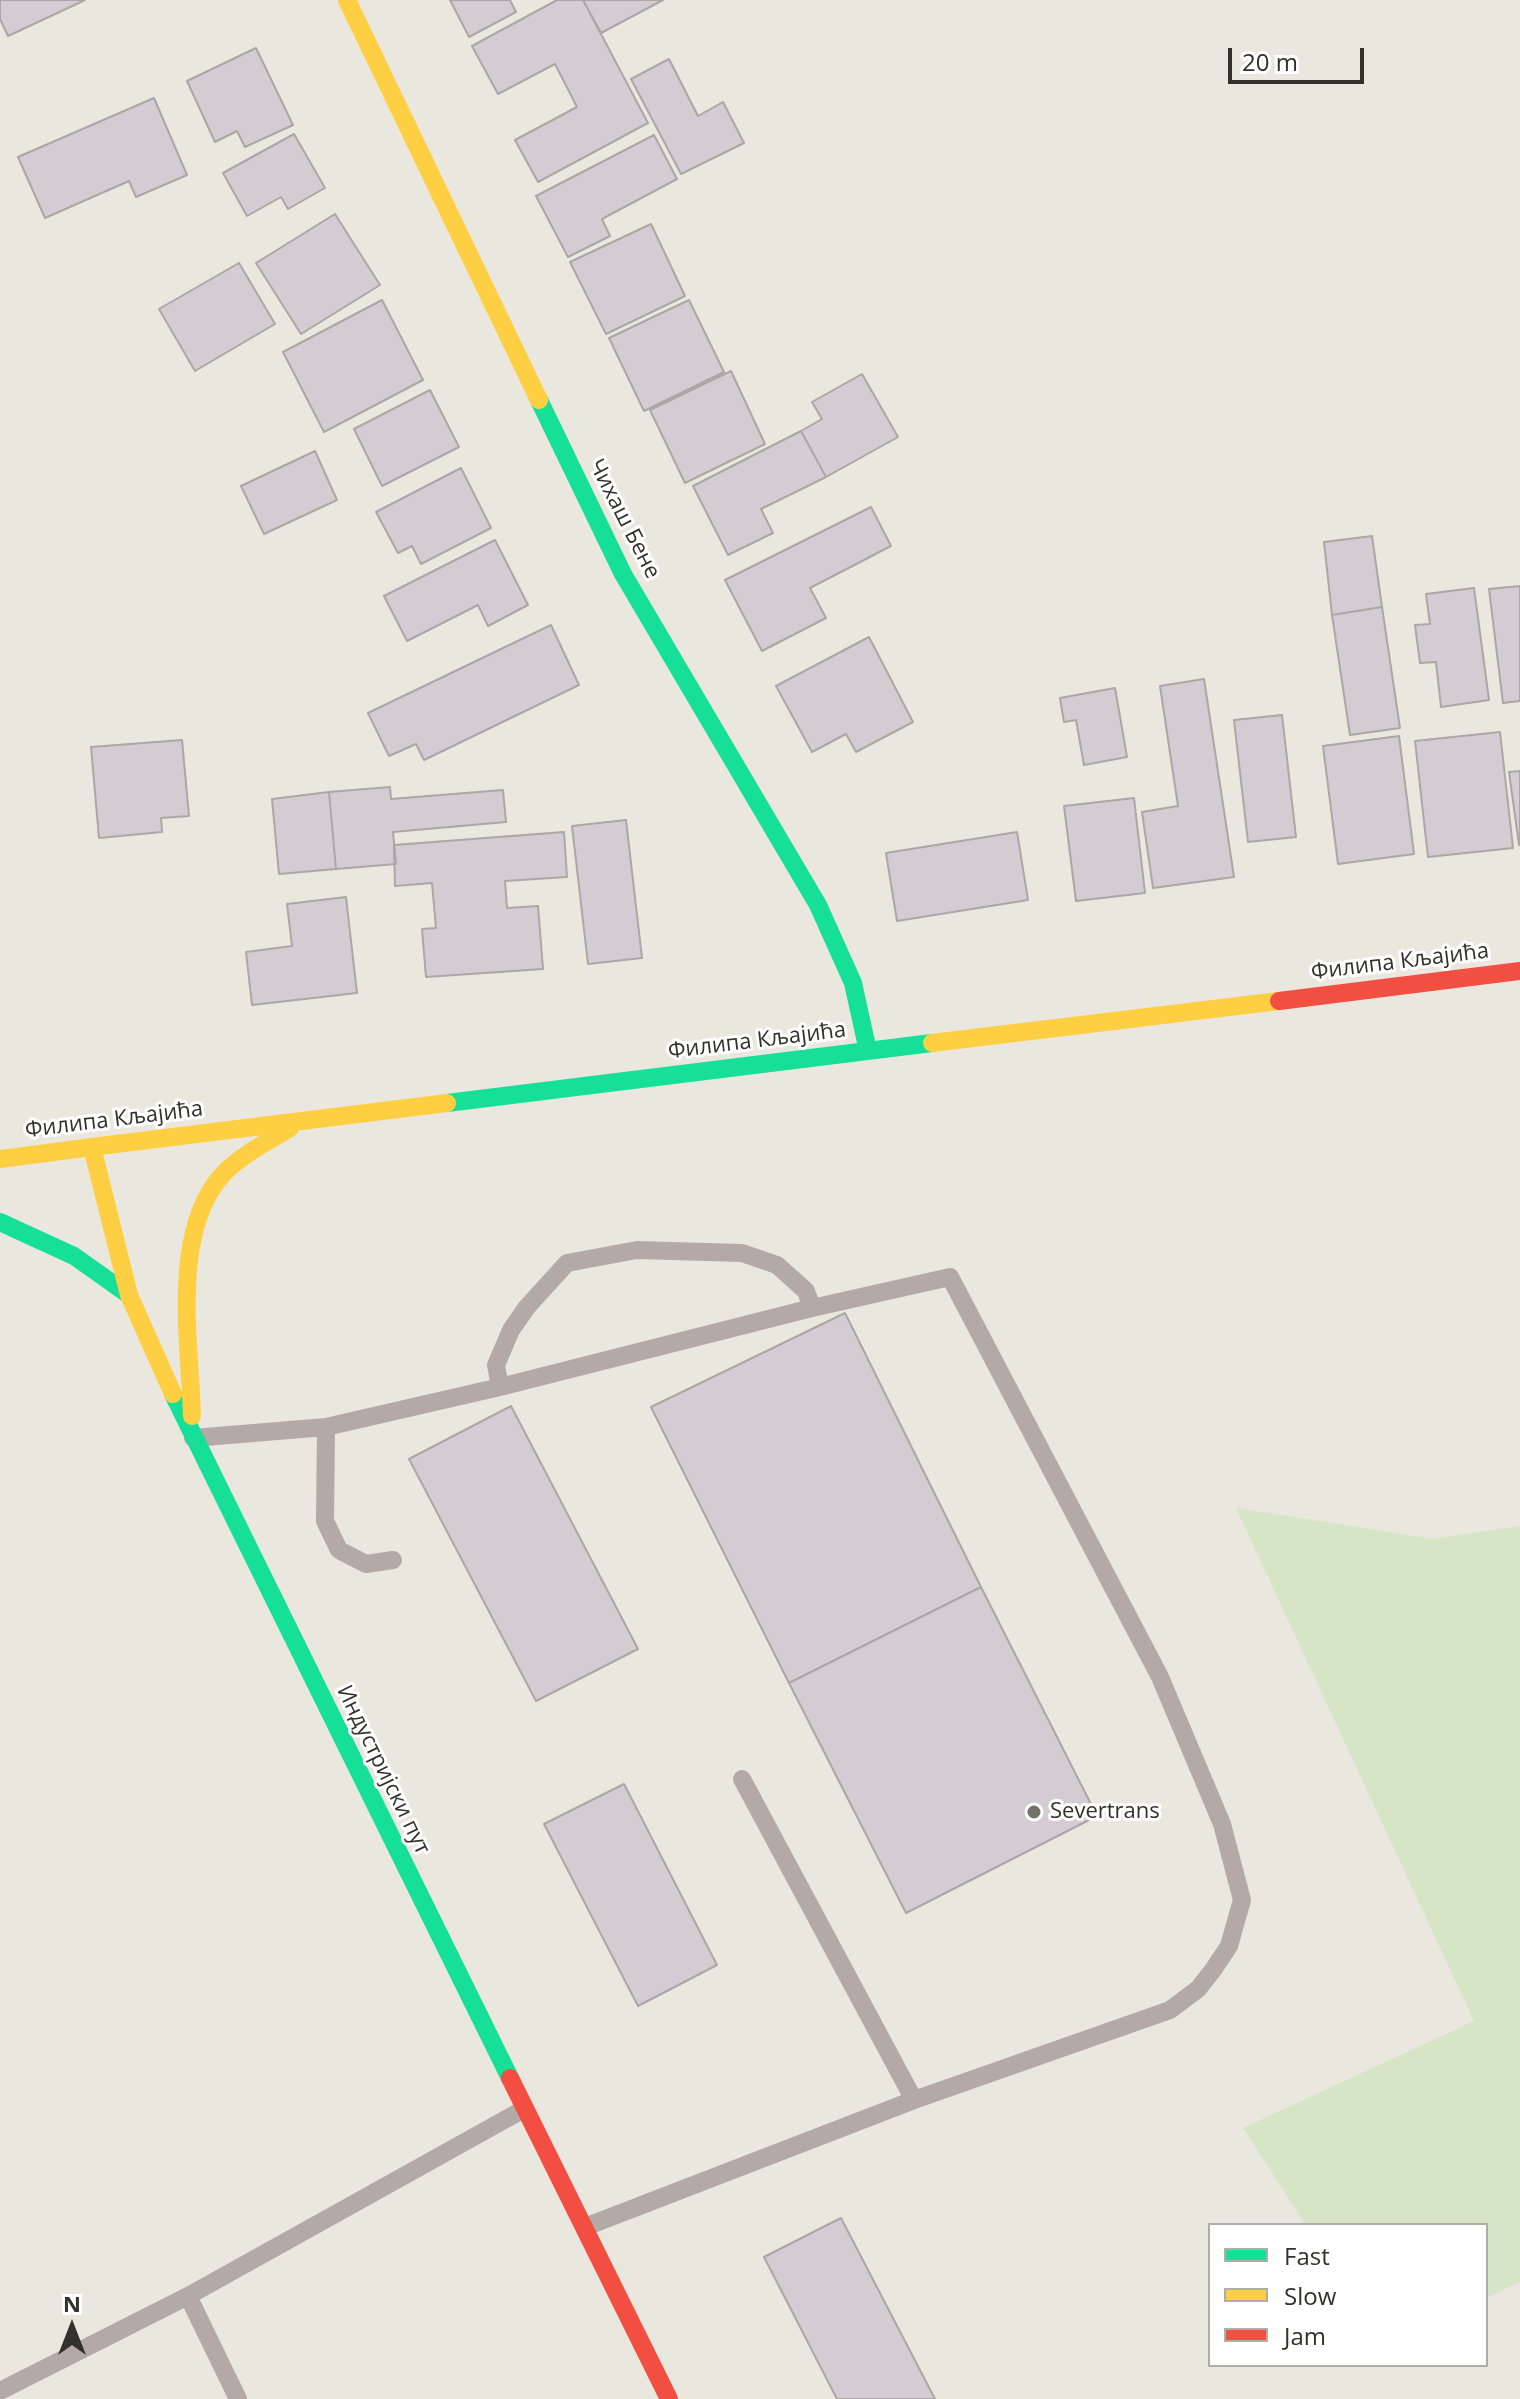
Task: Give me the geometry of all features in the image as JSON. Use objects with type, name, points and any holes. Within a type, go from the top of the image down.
[{"type":"main road","name":"Чихаш Бене","points":[[347,0],[623,574],[818,905],[853,983],[868,1051]]},
{"type":"main road","name":"Филипа Кљајића","points":[[0,1159],[1520,971]]},
{"type":"main road","points":[[193,1438],[187,1268],[190,1239],[200,1211],[217,1182],[243,1156],[302,1120]]},
{"type":"main road","name":"Индустријски пут","points":[[92,1147],[129,1295],[193,1438],[669,2399]]},
{"type":"main road","points":[[0,1222],[74,1256],[129,1295]]},
{"type":"lane","points":[[500,1387],[496,1365],[511,1330],[527,1307],[567,1263],[637,1250],[742,1253],[777,1265],[806,1291],[812,1308]]},
{"type":"lane","points":[[193,1438],[326,1427],[950,1277],[1160,1677],[1222,1824],[1242,1900],[1229,1946],[1198,1989],[1170,2010],[914,2100],[585,2227]]},
{"type":"lane","points":[[326,1427],[325,1521],[339,1550],[366,1564],[393,1560]]},
{"type":"lane","points":[[742,1779],[914,2100]]},
{"type":"lane","points":[[0,2391],[188,2296],[524,2109]]},
{"type":"lane","points":[[188,2296],[238,2399]]},
{"type":"green space","points":[[1236,1508],[1433,1539],[1520,1526],[1520,2282],[1488,2297],[1488,2223],[1305,2223],[1243,2128],[1474,2021]]},
{"type":"building","points":[[0,0],[85,0],[8,36],[0,19]]},
{"type":"building","points":[[450,0],[510,0],[516,12],[469,37]]},
{"type":"building","points":[[557,0],[583,0],[648,123],[538,182],[515,140],[577,107],[555,64],[498,94],[472,46]]},
{"type":"building","points":[[583,0],[663,0],[601,33]]},
{"type":"building","points":[[256,48],[293,125],[245,147],[237,131],[215,142],[187,81]]},
{"type":"building","points":[[669,59],[698,116],[723,102],[744,143],[681,174],[631,79]]},
{"type":"building","points":[[154,98],[187,175],[136,197],[129,181],[45,218],[18,157]]},
{"type":"building","points":[[294,134],[325,188],[288,209],[281,197],[247,216],[223,173]]},
{"type":"building","points":[[654,135],[677,179],[602,219],[610,236],[568,257],[536,196]]},
{"type":"building","points":[[335,214],[380,285],[301,334],[256,263]]},
{"type":"building","points":[[651,224],[685,296],[606,334],[570,262]]},
{"type":"building","points":[[239,263],[275,324],[195,371],[159,309]]},
{"type":"building","points":[[382,300],[423,380],[324,432],[283,352]]},
{"type":"building","points":[[689,300],[724,372],[644,411],[609,338]]},
{"type":"building","points":[[731,371],[765,444],[685,483],[650,410]]},
{"type":"building","points":[[862,374],[898,437],[826,477],[801,431],[822,419],[812,402]]},
{"type":"building","points":[[430,390],[459,447],[382,486],[354,429]]},
{"type":"building","points":[[801,431],[826,477],[761,509],[773,533],[728,555],[693,486]]},
{"type":"building","points":[[315,451],[337,500],[264,534],[241,486]]},
{"type":"building","points":[[461,468],[491,528],[421,564],[412,546],[398,553],[376,512]]},
{"type":"building","points":[[871,507],[891,546],[810,588],[826,618],[762,651],[725,580]]},
{"type":"building","points":[[1372,536],[1382,607],[1332,615],[1324,542]]},
{"type":"building","points":[[495,540],[528,605],[488,626],[478,605],[407,641],[384,596]]},
{"type":"building","points":[[1520,586],[1520,701],[1503,703],[1489,589]]},
{"type":"building","points":[[1474,588],[1489,700],[1441,707],[1436,662],[1420,663],[1415,625],[1430,624],[1426,594]]},
{"type":"building","points":[[1382,607],[1400,728],[1350,735],[1332,615]]},
{"type":"building","points":[[551,625],[579,685],[424,760],[416,744],[389,756],[368,713]]},
{"type":"building","points":[[869,637],[913,722],[856,752],[846,734],[812,752],[776,686]]},
{"type":"building","points":[[1204,679],[1234,877],[1153,888],[1142,812],[1178,806],[1160,686]]},
{"type":"building","points":[[1115,688],[1127,757],[1084,765],[1076,720],[1064,722],[1060,698]]},
{"type":"building","points":[[1282,715],[1296,837],[1248,842],[1234,720]]},
{"type":"building","points":[[1500,732],[1513,848],[1428,857],[1415,741]]},
{"type":"building","points":[[1399,736],[1414,854],[1338,864],[1323,746]]},
{"type":"building","points":[[182,740],[189,816],[161,818],[162,832],[99,838],[91,747]]},
{"type":"building","points":[[1520,771],[1520,845],[1519,845],[1509,772]]},
{"type":"building","points":[[390,787],[391,799],[503,790],[506,822],[393,832],[396,864],[336,869],[329,792]]},
{"type":"building","points":[[329,792],[336,869],[279,874],[272,799]]},
{"type":"building","points":[[1134,798],[1145,893],[1076,901],[1064,806]]},
{"type":"building","points":[[626,820],[642,958],[588,964],[572,826]]},
{"type":"building","points":[[564,832],[567,877],[505,881],[507,908],[538,906],[543,969],[426,977],[422,929],[436,928],[432,883],[395,886],[394,845]]},
{"type":"building","points":[[1017,832],[1028,900],[897,921],[886,853]]},
{"type":"building","points":[[346,897],[357,993],[252,1005],[246,952],[292,946],[287,904]]},
{"type":"building","points":[[845,1313],[981,1587],[789,1683],[651,1407]]},
{"type":"building","points":[[511,1406],[638,1649],[536,1701],[409,1459]]},
{"type":"building","points":[[981,1587],[1097,1816],[906,1913],[789,1683]]},
{"type":"building","points":[[624,1784],[717,1965],[638,2006],[544,1824]]},
{"type":"building","points":[[841,2218],[935,2399],[837,2399],[764,2257]]},
{"type":"traffic: fast","points":[[539,400],[623,574],[818,905],[853,983],[868,1051]]},
{"type":"traffic: fast","points":[[447,1103],[932,1043]]},
{"type":"traffic: fast","points":[[0,1222],[74,1256],[129,1295]]},
{"type":"traffic: fast","points":[[173,1394],[510,2078]]},
{"type":"traffic: slow","points":[[347,0],[539,400]]},
{"type":"traffic: slow","points":[[932,1043],[1279,1001]]},
{"type":"traffic: slow","points":[[173,1394],[129,1295],[92,1147],[447,1103]]},
{"type":"traffic: slow","points":[[192,1416],[187,1288],[196,1225],[207,1197],[224,1173],[247,1154],[290,1128]]},
{"type":"traffic: slow","points":[[0,1159],[92,1147]]},
{"type":"traffic: jam","points":[[1279,1001],[1520,971]]},
{"type":"traffic: jam","points":[[510,2078],[669,2399]]},
{"type":"place","name":"Severtrans","points":[[1034,1812]]}]
